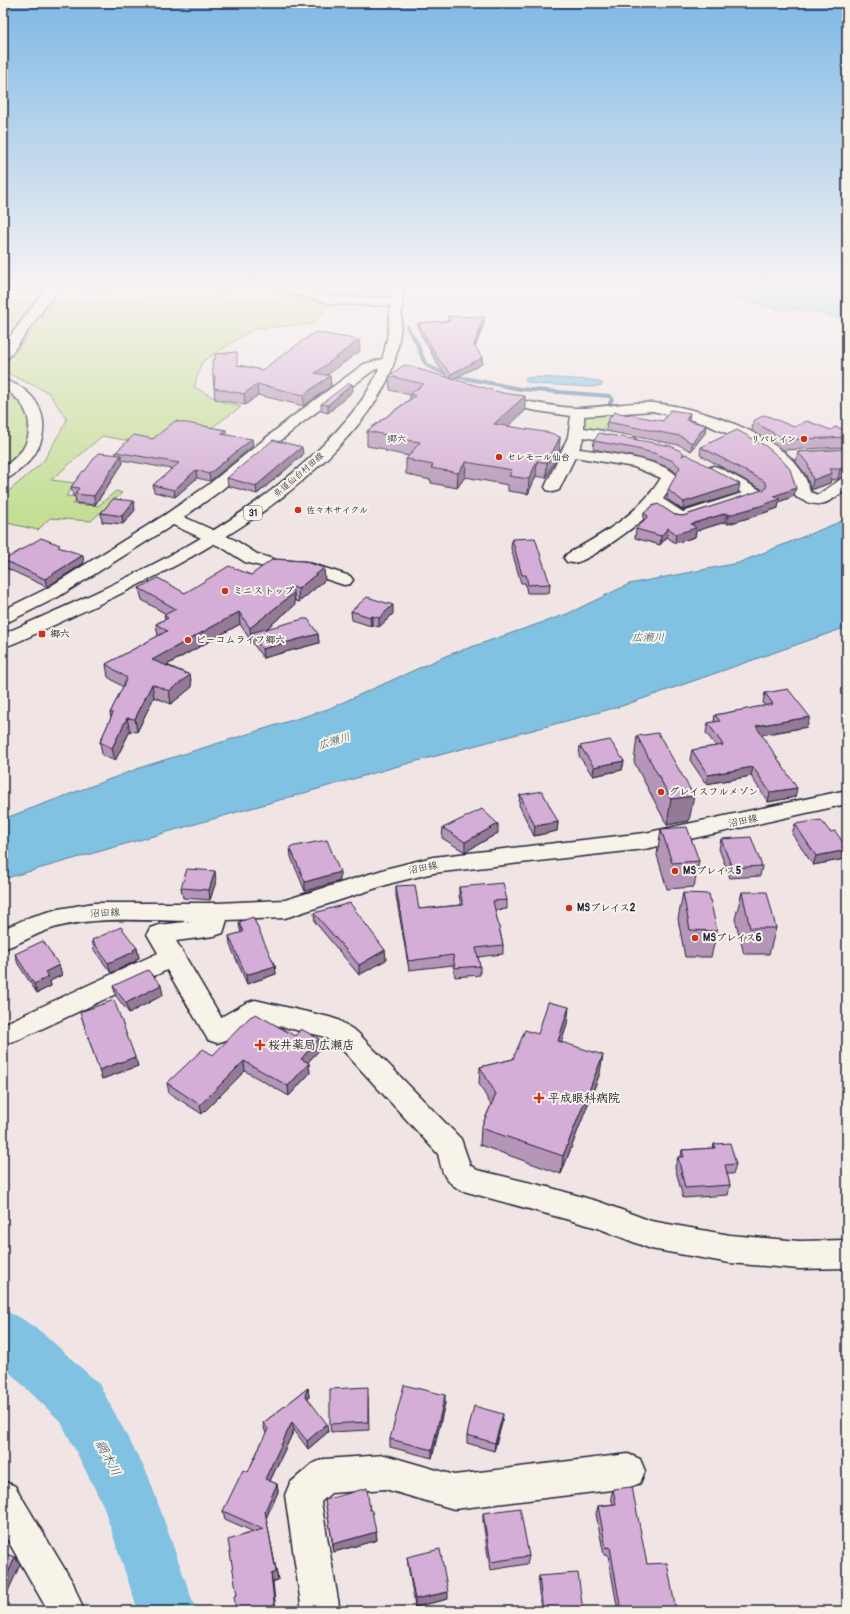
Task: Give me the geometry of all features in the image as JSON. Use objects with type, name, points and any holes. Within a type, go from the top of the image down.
[{"type":"street","name":"県道仙台村田線","points":[[3,641],[73,611],[184,555],[263,506],[298,478],[326,452],[367,403],[389,369],[390,362]]},
{"type":"street","points":[[3,617],[52,593],[172,518],[214,488],[298,419],[368,367],[389,369]]},
{"type":"street","points":[[3,384],[22,395],[35,413],[38,430],[33,445],[24,457],[3,475]]},
{"type":"street","points":[[628,392],[628,409]]},
{"type":"street","points":[[483,395],[503,402],[578,412],[662,408],[711,420],[764,444],[781,457],[798,476],[802,494],[814,500],[822,500],[846,475]]},
{"type":"street","points":[[553,487],[576,437],[578,412]]},
{"type":"street","points":[[576,431],[644,443]]},
{"type":"street","points":[[570,452],[647,466],[662,471],[670,476],[653,500],[641,513],[607,539],[573,558]]},
{"type":"street","points":[[781,457],[803,456]]},
{"type":"street","points":[[653,500],[681,518],[756,494],[701,464]]},
{"type":"street","points":[[172,518],[214,537],[251,558],[275,565],[306,566],[344,580]]},
{"type":"street","name":"沼田線","points":[[3,940],[30,926],[58,918],[94,912],[217,912],[285,909],[389,876],[433,865],[645,841],[847,797]]},
{"type":"street","points":[[217,912],[214,927],[159,934],[217,1032],[255,1010],[329,1027],[348,1039],[451,1148],[457,1172],[470,1181],[548,1200],[600,1215],[651,1235],[730,1249],[799,1255],[847,1254]]},
{"type":"street","points":[[3,1032],[11,1032],[172,957]]},
{"type":"street","points":[[321,1611],[302,1495],[324,1476],[385,1472],[454,1492],[628,1471]]},
{"type":"street","points":[[3,1498],[60,1596],[66,1611]]},
{"type":"green space","points":[[202,362],[194,387],[222,402],[241,407],[208,430],[150,442],[130,441],[102,436],[51,480],[75,483],[66,496],[78,497],[73,504],[98,506],[116,491],[122,493],[91,521],[50,518],[38,530],[3,522],[3,496],[43,462],[67,420],[49,393],[3,371],[3,363]]},
{"type":"green space","points":[[3,392],[24,408],[27,414],[28,422],[27,443],[3,468]]},
{"type":"green space","points":[[612,413],[601,432],[589,430],[581,425],[580,417]]},
{"type":"water","points":[[535,377],[593,380],[602,383],[602,385],[593,387],[534,384],[525,381],[526,378]]},
{"type":"water","name":"広瀬川","points":[[847,519],[847,627],[622,706],[395,767],[3,879],[3,819],[145,766],[328,709],[448,655],[567,614],[629,584],[738,563]]},
{"type":"building","points":[[212,362],[237,362],[237,365],[262,370],[273,362],[329,362],[315,373],[330,376],[303,395],[257,384],[244,394],[214,388],[215,376],[213,376]]},
{"type":"building","points":[[441,362],[474,362],[451,374]]},
{"type":"building","points":[[404,365],[503,393],[525,396],[494,424],[551,433],[560,437],[547,463],[537,461],[529,479],[509,476],[512,470],[466,462],[458,473],[431,468],[433,465],[406,459],[420,442],[384,437],[386,435],[367,431],[415,396],[410,394],[424,384],[389,376]]},
{"type":"building","points":[[349,383],[352,384],[328,405],[321,404]]},
{"type":"building","points":[[670,410],[690,413],[686,420],[706,425],[692,443],[680,436],[607,422],[614,412],[663,421]]},
{"type":"building","points":[[765,415],[794,427],[807,421],[831,430],[835,427],[847,430],[847,437],[785,440],[753,421]]},
{"type":"building","points":[[175,421],[226,430],[221,434],[252,439],[209,474],[196,470],[174,490],[153,485],[179,463],[116,452],[134,435],[153,439]]},
{"type":"building","points":[[737,430],[766,446],[781,459],[790,469],[796,488],[774,496],[780,499],[729,515],[727,513],[691,524],[696,528],[676,534],[668,528],[661,536],[636,529],[648,516],[644,513],[652,506],[658,504],[675,515],[683,516],[765,489],[767,485],[764,481],[701,447]]},
{"type":"building","points":[[599,433],[671,446],[684,453],[682,456],[686,454],[740,484],[684,502],[668,490],[680,467],[673,461],[657,454],[594,441]]},
{"type":"building","points":[[273,440],[302,447],[256,486],[227,478]]},
{"type":"building","points":[[847,449],[847,466],[840,469],[830,469],[832,473],[813,480],[808,464],[798,452]]},
{"type":"building","points":[[98,453],[121,455],[94,496],[75,494],[79,488],[71,487]]},
{"type":"building","points":[[113,499],[134,501],[122,516],[101,513]]},
{"type":"building","points":[[41,538],[60,545],[58,547],[83,555],[45,579],[4,560]]},
{"type":"building","points":[[535,538],[550,584],[528,585],[526,575],[522,575],[512,539]]},
{"type":"building","points":[[273,559],[303,561],[324,568],[298,589],[290,586],[294,593],[250,628],[239,612],[152,660],[190,675],[169,691],[152,684],[135,719],[127,718],[112,748],[100,742],[113,713],[110,713],[127,678],[106,664],[167,631],[156,624],[168,618],[164,615],[176,609],[139,588],[158,578],[185,593],[229,566],[251,575]]},
{"type":"building","points":[[367,597],[393,605],[379,618],[372,616],[370,617],[351,611]]},
{"type":"building","points":[[308,619],[318,634],[262,649],[251,633]]},
{"type":"building","points":[[788,689],[810,717],[756,726],[797,788],[770,792],[753,767],[708,775],[692,750],[723,745],[708,723],[720,721],[715,715],[773,704],[765,693]]},
{"type":"building","points":[[658,733],[694,796],[671,799],[637,736]]},
{"type":"building","points":[[610,740],[624,761],[594,767],[580,746]]},
{"type":"building","points":[[542,791],[558,822],[535,826],[520,795]]},
{"type":"building","points":[[482,809],[498,824],[465,842],[443,828]]},
{"type":"building","points":[[821,820],[830,832],[835,831],[847,850],[816,856],[795,824]]},
{"type":"building","points":[[687,827],[699,861],[672,863],[661,829]]},
{"type":"building","points":[[751,837],[762,866],[732,868],[721,839]]},
{"type":"building","points":[[327,840],[340,872],[305,882],[290,847]]},
{"type":"building","points":[[187,869],[215,871],[209,890],[181,888]]},
{"type":"building","points":[[503,883],[507,900],[493,901],[503,945],[476,948],[480,966],[455,968],[453,955],[408,961],[396,886],[415,885],[419,909],[463,905],[459,887]]},
{"type":"building","points":[[742,892],[767,892],[776,928],[750,928]]},
{"type":"building","points":[[683,893],[709,894],[717,931],[690,930]]},
{"type":"building","points":[[350,903],[385,950],[359,965],[314,913]]},
{"type":"building","points":[[253,917],[275,966],[246,975],[229,936],[243,932],[239,922]]},
{"type":"building","points":[[121,927],[137,948],[133,950],[134,952],[108,963],[92,940]]},
{"type":"building","points":[[43,941],[59,965],[45,972],[49,977],[34,984],[15,954]]},
{"type":"building","points":[[148,970],[161,985],[126,1003],[113,986]]},
{"type":"building","points":[[114,1000],[135,1057],[99,1070],[80,1012]]},
{"type":"building","name":"平成眼科病院","points":[[548,1002],[569,1007],[558,1041],[603,1055],[563,1156],[481,1128],[496,1094],[480,1067],[513,1059],[525,1030],[538,1034]]},
{"type":"building","points":[[256,1014],[295,1036],[301,1029],[319,1039],[301,1059],[309,1063],[288,1086],[244,1061],[200,1105],[167,1083],[203,1049],[213,1055],[250,1017]]},
{"type":"building","points":[[730,1143],[736,1164],[725,1165],[730,1185],[685,1188],[678,1157],[684,1157],[682,1150],[715,1148],[714,1144]]},
{"type":"building","points":[[404,1385],[445,1395],[432,1450],[390,1439]]},
{"type":"building","points":[[368,1387],[368,1422],[330,1424],[330,1389]]},
{"type":"building","points":[[308,1388],[305,1395],[327,1424],[307,1441],[292,1422],[265,1479],[277,1484],[265,1511],[276,1572],[271,1574],[275,1611],[236,1611],[234,1596],[237,1595],[228,1540],[263,1529],[223,1511],[243,1470],[248,1472],[268,1429],[263,1423]]},
{"type":"building","points":[[474,1406],[503,1414],[495,1443],[467,1435]]},
{"type":"building","points":[[632,1487],[647,1564],[667,1563],[676,1611],[621,1611],[610,1547],[606,1548],[598,1506],[616,1504],[613,1489]]},
{"type":"building","points":[[367,1488],[370,1510],[372,1511],[376,1532],[333,1544],[325,1500]]},
{"type":"building","points":[[520,1508],[529,1556],[491,1562],[483,1513]]},
{"type":"building","points":[[440,1549],[448,1592],[415,1599],[407,1557]]},
{"type":"building","points":[[3,1553],[15,1557],[3,1585]]},
{"type":"building","points":[[578,1573],[583,1611],[543,1611],[539,1576]]},
{"type":"waterway","points":[[425,362],[428,366],[439,371],[459,377],[520,389],[610,396],[612,399],[610,403]]},
{"type":"waterway","name":"網木川","points":[[3,1335],[26,1352],[80,1403],[128,1495],[167,1611]]},
{"type":"place","name":"リバレイン","points":[[804,439]]},
{"type":"place","name":"セレモール仙台","points":[[499,457]]},
{"type":"place","name":"佐々木サイクル","points":[[298,510]]},
{"type":"place","name":"ミニストップ","points":[[225,591]]},
{"type":"place","name":"郷六","points":[[42,634]]},
{"type":"place","name":"ピーコムライフ郷六","points":[[188,640]]},
{"type":"place","name":"グレイスフルメゾン","points":[[661,792]]},
{"type":"place","name":"MSプレイス5","points":[[675,871]]},
{"type":"place","name":"MSプレイス2","points":[[569,908]]},
{"type":"place","name":"MSプレイス6","points":[[695,938]]},
{"type":"place","name":"桜井薬局 広瀬店","points":[[260,1045]]},
{"type":"place","name":"平成眼科病院","points":[[539,1098]]},
{"type":"district","name":"郷六","points":[[397,439]]}]
